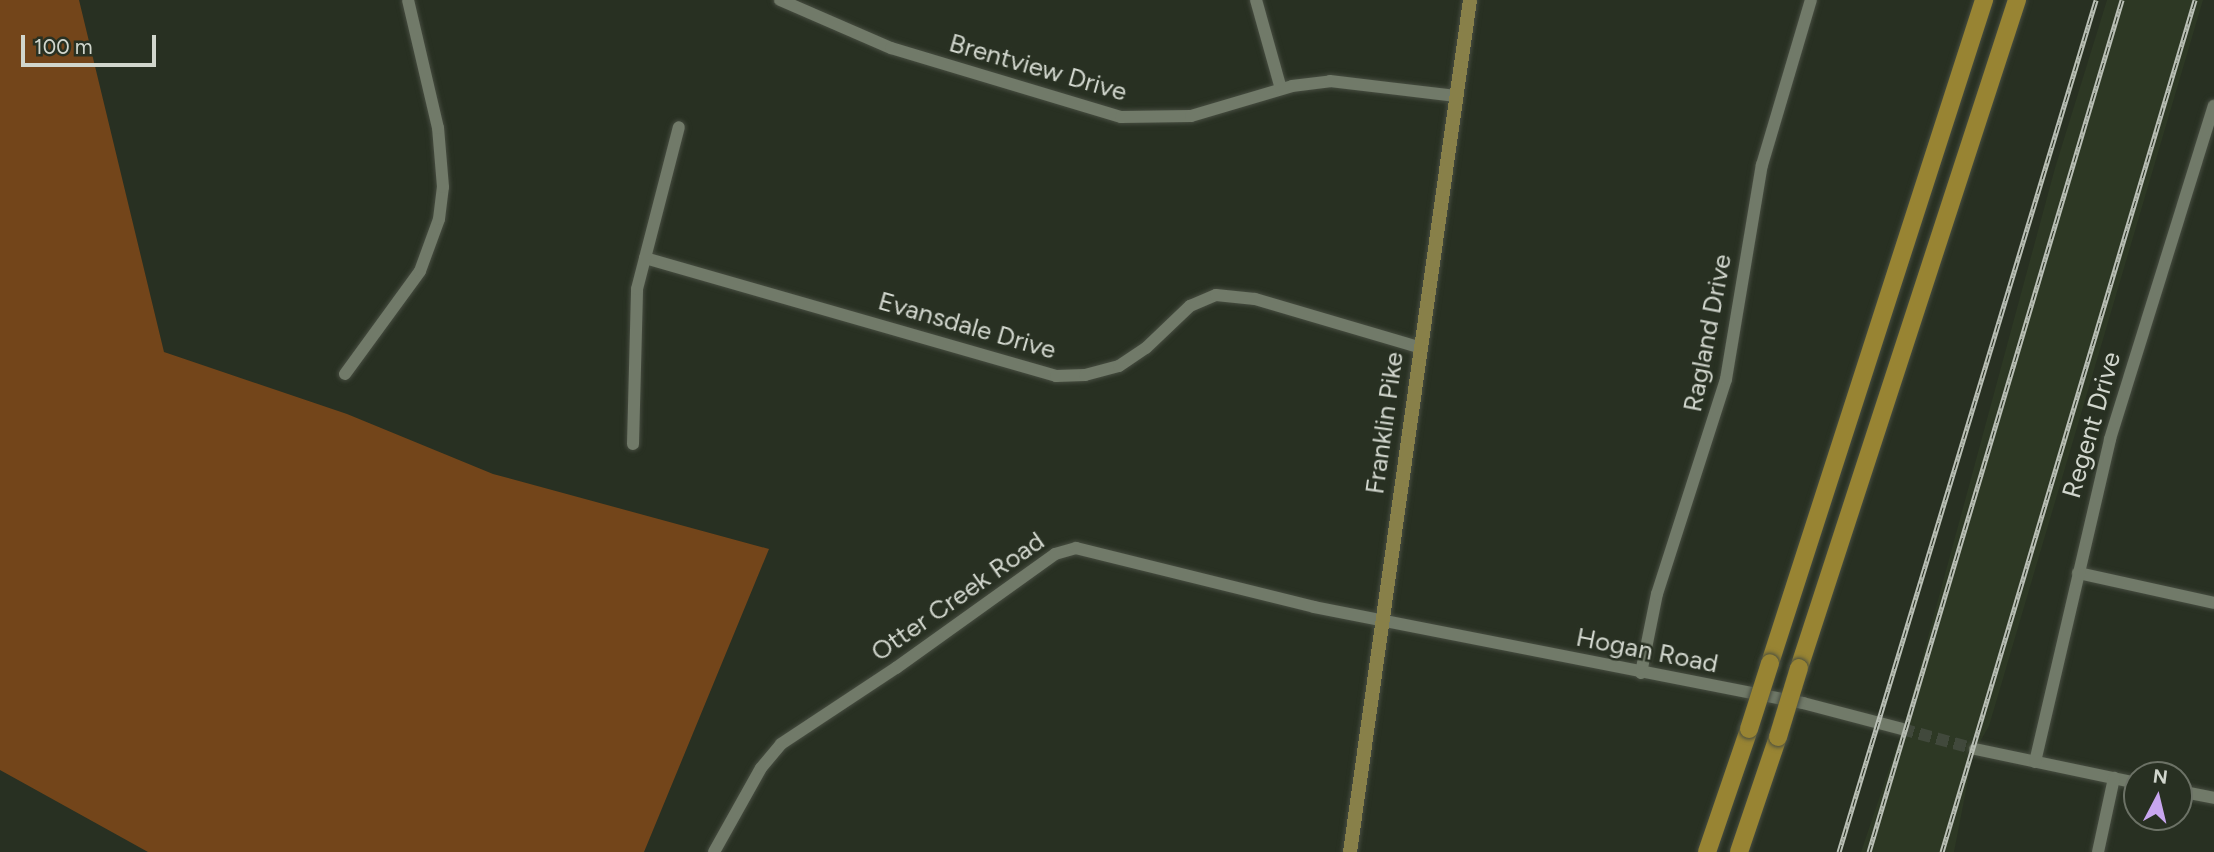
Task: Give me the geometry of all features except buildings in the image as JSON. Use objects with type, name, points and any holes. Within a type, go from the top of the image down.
[{"type":"highway","points":[[1707,852],[1984,0]]},
{"type":"highway","points":[[1739,852],[2017,0]]},
{"type":"main road","name":"Franklin Pike","points":[[1350,852],[1470,0]]},
{"type":"street","points":[[345,374],[420,271],[439,219],[443,187],[438,128],[408,0]]},
{"type":"street","name":"Brentview Drive","points":[[780,0],[891,48],[1108,115],[1191,116],[1281,89],[1353,81],[1456,96]]},
{"type":"street","points":[[1256,0],[1281,89]]},
{"type":"street","name":"Ragland Drive","points":[[1641,673],[1657,594],[1727,379],[1762,165],[1811,0]]},
{"type":"street","name":"Regent Drive","points":[[2035,762],[2116,418],[2214,106]]},
{"type":"street","points":[[633,444],[636,302],[679,127]]},
{"type":"street","name":"Evansdale Drive","points":[[645,258],[1056,376],[1085,375],[1119,366],[1146,348],[1191,306],[1216,295],[1255,299],[1421,348]]},
{"type":"street","name":"Otter Creek Road","points":[[715,852],[761,768],[780,744],[1063,550],[1100,551],[1314,607],[1383,618]]},
{"type":"street","points":[[2078,573],[2214,603]]},
{"type":"street","name":"Hogan Road","points":[[1383,618],[1641,673],[1803,703],[1902,729]]},
{"type":"street","points":[[1975,749],[2123,780]]},
{"type":"street","points":[[2098,852],[2114,778]]},
{"type":"street","points":[[2193,794],[2214,798]]},
{"type":"shaded area","points":[[0,0],[79,0],[164,352],[347,414],[493,474],[769,549],[644,852],[148,852],[0,770]]},
{"type":"shaded area","points":[[2107,0],[2203,0],[1989,726],[1973,754],[1954,852],[1861,852],[1905,722],[2055,168]]},
{"type":"tunnel","points":[[1902,729],[1975,749]]},
{"type":"railway","points":[[1839,852],[2096,0]]},
{"type":"railway","points":[[1869,852],[2122,0]]},
{"type":"railway","points":[[1942,852],[2195,0]]}]
